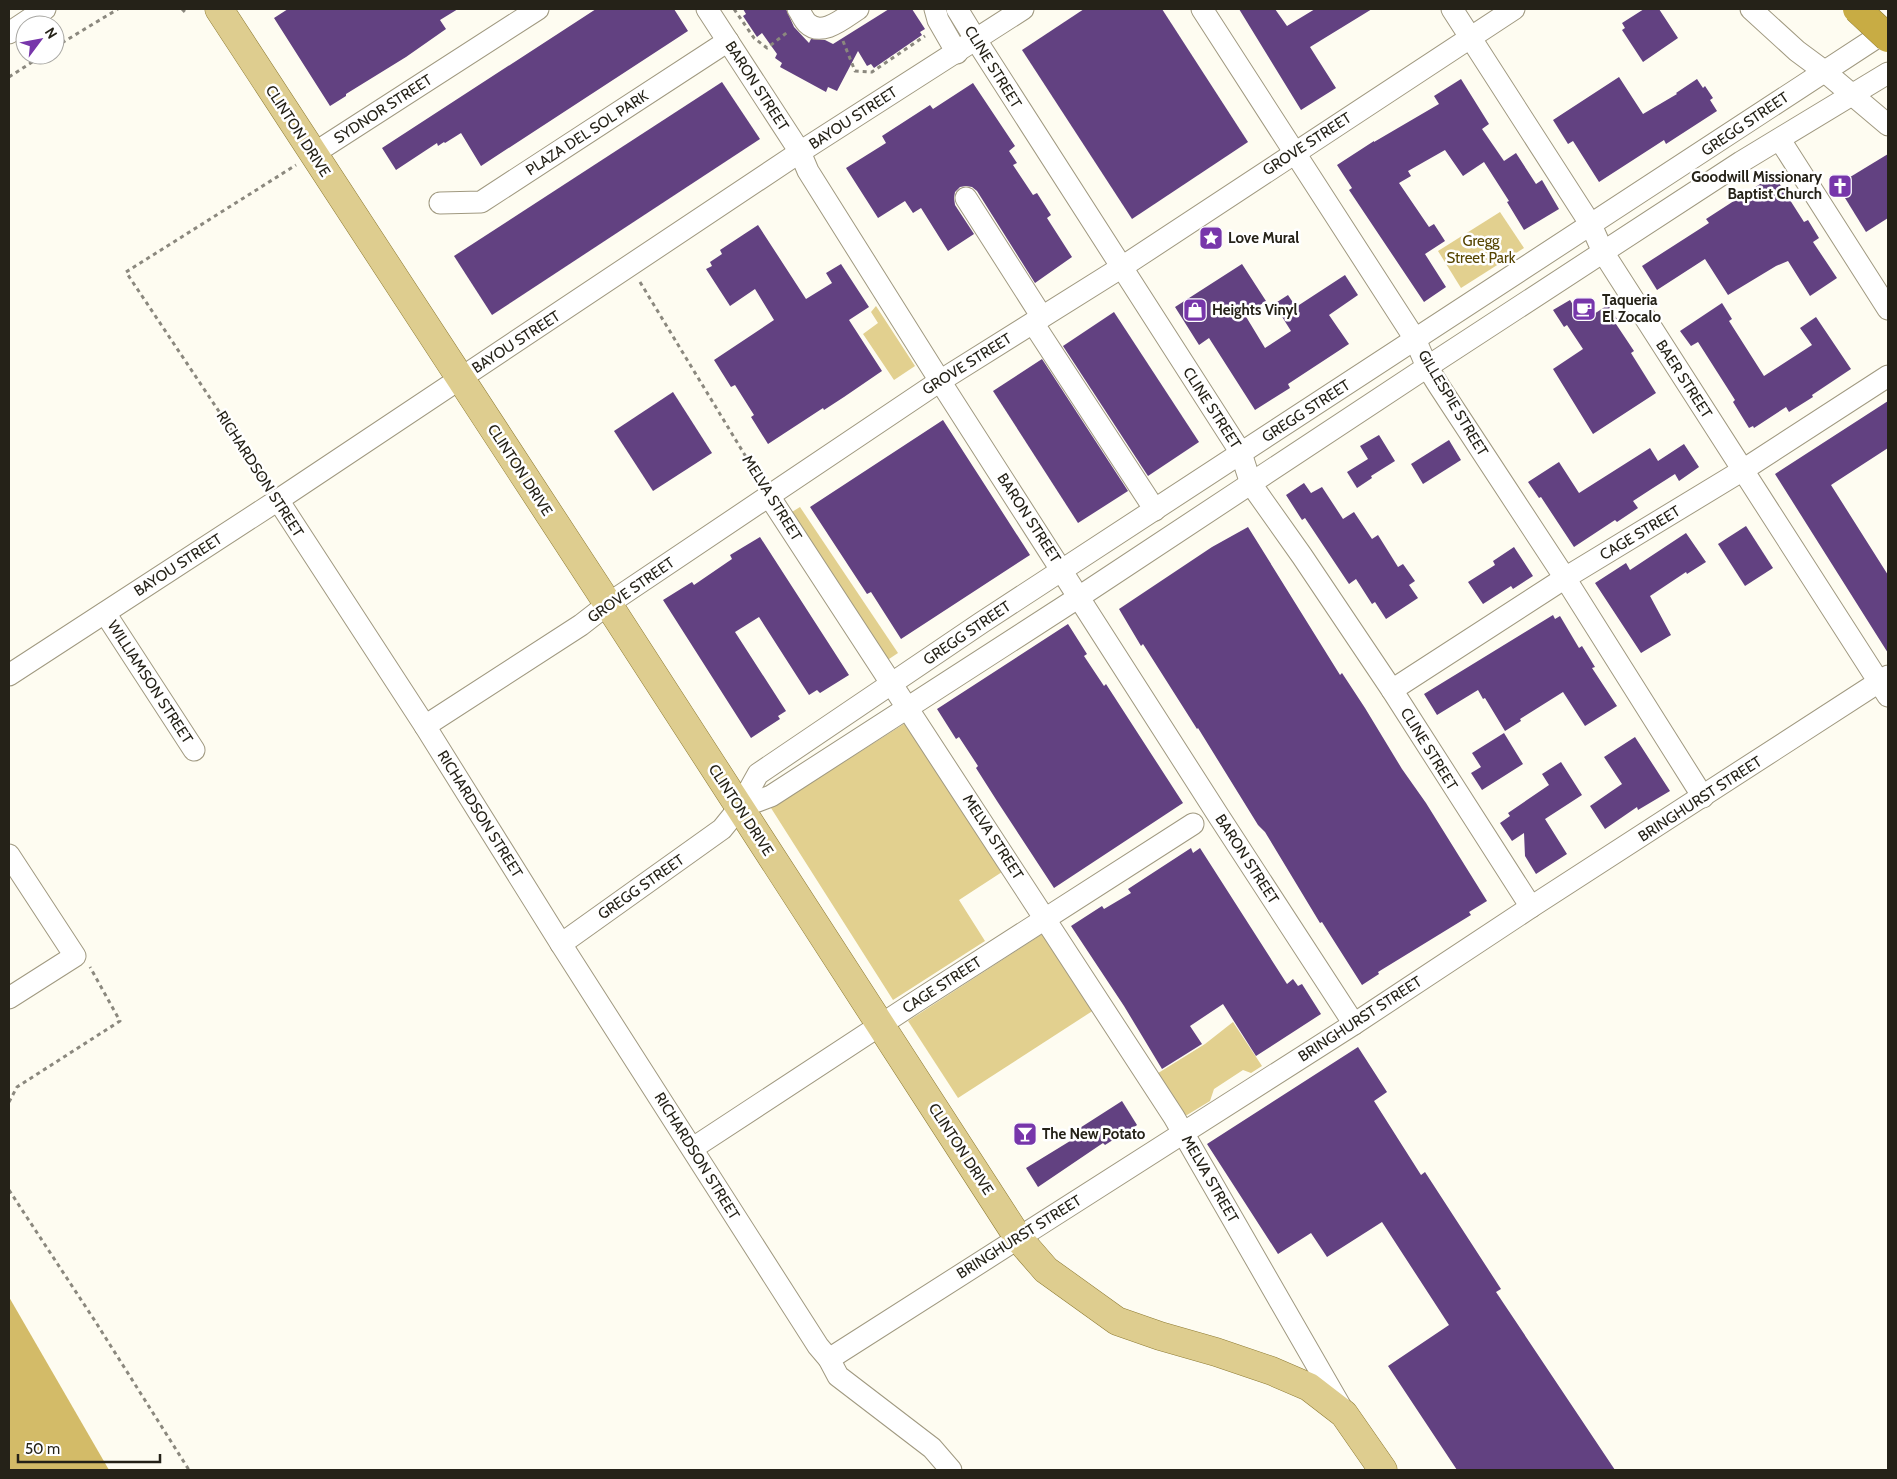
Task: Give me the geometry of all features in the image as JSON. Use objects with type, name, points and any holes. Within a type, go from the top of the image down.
[{"type":"highway","points":[[1857,9],[1888,38]]},
{"type":"main road","name":"CLINTON DRIVE","points":[[219,9],[608,604],[1019,1239],[1046,1270],[1117,1320],[1160,1336],[1272,1371],[1309,1387],[1344,1414],[1383,1470]]},
{"type":"street","points":[[9,32],[46,9]]},
{"type":"street","name":"SYDNOR STREET","points":[[313,154],[538,9]]},
{"type":"street","name":"BARON STREET","points":[[707,9],[800,152],[808,171],[940,381],[1354,1024]]},
{"type":"street","points":[[801,13],[808,24],[821,29],[858,9]]},
{"type":"street","name":"CLINE STREET","points":[[957,9],[1241,453],[1251,484],[1392,690],[1531,907]]},
{"type":"street","name":"BAYOU STREET","points":[[9,675],[278,500],[800,152],[1023,9]]},
{"type":"street","name":"GILLESPIE STREET","points":[[1202,9],[1415,339],[1428,367],[1565,578],[1703,797]]},
{"type":"street","name":"BAER STREET","points":[[1452,9],[1591,225],[1603,252],[1743,470],[1885,685]]},
{"type":"street","name":"GROVE STREET","points":[[425,726],[581,625],[608,604],[940,381],[1122,267],[1514,9]]},
{"type":"street","points":[[1751,9],[1797,51],[1824,71],[1888,125]]},
{"type":"street","name":"CLINE STREET","points":[[932,18],[938,20],[957,53]]},
{"type":"street","name":"GREGG STREET","points":[[561,944],[722,829],[739,808],[758,774],[892,683],[1241,453],[1888,30]]},
{"type":"street","name":"PLAZA DEL SOL PARK","points":[[440,203],[481,202],[728,41]]},
{"type":"street","name":"GREGG STREET","points":[[739,808],[771,796],[1079,598],[1603,252],[1758,152],[1888,73]]},
{"type":"street","points":[[1780,140],[1888,310]]},
{"type":"street","points":[[966,198],[1037,320],[1155,510]]},
{"type":"street","name":"CAGE STREET","points":[[1392,690],[1565,578],[1743,470],[1888,376]]},
{"type":"street","name":"MELVA STREET","points":[[769,496],[1046,918],[1183,1132],[1344,1414]]},
{"type":"street","name":"RICHARDSON STREET","points":[[278,500],[425,726],[561,944],[818,1346],[829,1359],[838,1376],[932,1448],[952,1470]]},
{"type":"street","name":"WILLIAMSON STREET","points":[[105,613],[194,750]]},
{"type":"street","name":"BRINGHURST STREET","points":[[829,1359],[1354,1024],[1531,907],[1703,797],[1885,685]]},
{"type":"street","name":"CAGE STREET","points":[[693,1148],[880,1025],[1194,824]]},
{"type":"street","points":[[9,855],[75,956],[9,998]]},
{"type":"path","points":[[65,42],[118,9]]},
{"type":"path","points":[[734,9],[754,38],[767,48],[798,24],[801,13]]},
{"type":"path","points":[[838,21],[844,46],[855,71],[872,72],[925,36],[932,18]]},
{"type":"path","points":[[9,77],[28,65]]},
{"type":"path","name":"RICHARDSON STREET","points":[[278,500],[126,272],[313,154]]},
{"type":"path","name":"MELVA STREET","points":[[631,266],[769,496]]},
{"type":"path","points":[[9,1102],[17,1087],[120,1022],[88,964],[75,956]]},
{"type":"path","points":[[9,1190],[95,1321],[189,1470]]},
{"type":"green space","name":"Gregg Street Park","points":[[1500,212],[1524,248],[1461,288],[1438,251]]},
{"type":"green space","points":[[876,306],[915,366],[894,380],[863,334],[878,323],[871,312]]},
{"type":"green space","points":[[800,507],[898,653],[886,661],[787,515]]},
{"type":"green space","points":[[907,722],[1002,872],[959,900],[985,941],[893,1000],[771,808]]},
{"type":"green space","points":[[1044,933],[1094,1010],[958,1098],[908,1021]]},
{"type":"green space","points":[[1233,1022],[1262,1066],[1251,1073],[1243,1070],[1214,1089],[1210,1101],[1187,1115],[1180,1114],[1155,1075],[1205,1044]]},
{"type":"shaded area","points":[[9,1297],[109,1470],[9,1470]]},
{"type":"building","points":[[288,9],[458,9],[440,20],[446,29],[330,106],[274,18]]},
{"type":"building","points":[[596,9],[674,9],[688,31],[481,166],[461,133],[438,146],[437,143],[396,170],[382,148]]},
{"type":"building","points":[[743,9],[786,9],[794,27],[809,43],[811,39],[825,40],[833,44],[889,9],[912,9],[925,29],[920,32],[922,35],[874,68],[871,64],[867,66],[858,51],[837,91],[828,87],[826,92],[780,67],[782,63],[775,58],[777,54],[762,33],[757,37],[743,16],[746,14]]},
{"type":"building","points":[[1084,9],[1162,9],[1248,142],[1132,219],[1022,50]]},
{"type":"building","points":[[1239,9],[1275,9],[1287,26],[1315,9],[1372,9],[1310,47],[1336,88],[1301,110]]},
{"type":"building","points":[[1644,9],[1659,9],[1678,38],[1643,62],[1622,30],[1625,28],[1622,23]]},
{"type":"building","points":[[1619,77],[1643,114],[1677,94],[1697,79],[1703,88],[1705,86],[1713,98],[1710,100],[1717,111],[1666,144],[1664,140],[1599,182],[1573,141],[1568,144],[1553,120]]},
{"type":"building","points":[[1461,79],[1489,124],[1482,129],[1504,161],[1516,153],[1536,184],[1542,180],[1559,209],[1524,230],[1507,202],[1509,201],[1484,162],[1463,176],[1445,150],[1408,171],[1411,176],[1399,183],[1429,227],[1434,224],[1445,241],[1425,254],[1446,287],[1424,302],[1349,190],[1352,188],[1337,165],[1374,141],[1439,104],[1434,96]]},
{"type":"building","points":[[722,82],[760,139],[492,315],[454,256]]},
{"type":"building","points":[[973,83],[1015,146],[1009,151],[1017,163],[1013,165],[1033,195],[1037,193],[1051,215],[1047,218],[1072,257],[1035,283],[977,191],[972,187],[960,187],[955,192],[954,198],[955,205],[974,234],[948,251],[921,208],[913,213],[905,201],[878,218],[846,168],[886,143],[882,136],[930,105],[933,109]]},
{"type":"building","points":[[1888,154],[1888,218],[1866,232],[1837,185]]},
{"type":"building","points":[[1774,175],[1804,222],[1808,220],[1819,238],[1813,242],[1837,278],[1810,296],[1788,261],[1776,266],[1728,295],[1705,259],[1657,290],[1642,266],[1709,223],[1706,219]]},
{"type":"building","points":[[758,225],[806,299],[832,283],[826,273],[841,264],[869,307],[849,320],[882,371],[824,410],[823,408],[768,444],[751,417],[754,415],[735,385],[731,387],[714,360],[774,320],[755,289],[730,306],[706,269],[712,266],[710,262],[722,254],[720,250]]},
{"type":"building","points":[[1242,264],[1266,301],[1245,315],[1265,348],[1291,331],[1274,304],[1288,295],[1296,307],[1345,275],[1358,295],[1329,315],[1349,344],[1288,384],[1290,388],[1255,410],[1209,338],[1199,345],[1175,307]]},
{"type":"building","points":[[1570,300],[1583,321],[1608,305],[1617,319],[1614,321],[1634,351],[1631,353],[1656,393],[1593,434],[1553,369],[1583,349],[1567,325],[1564,327],[1553,310]]},
{"type":"building","points":[[1722,303],[1732,319],[1729,321],[1764,376],[1812,345],[1800,328],[1816,317],[1851,369],[1789,412],[1786,407],[1754,428],[1753,426],[1749,428],[1733,402],[1735,400],[1698,342],[1691,346],[1680,331]]},
{"type":"building","points":[[1114,312],[1199,442],[1148,476],[1063,346]]},
{"type":"building","points":[[1042,359],[1128,491],[1078,523],[993,391]]},
{"type":"building","points":[[673,392],[712,453],[653,491],[614,431]]},
{"type":"building","points":[[1888,401],[1888,448],[1831,485],[1888,575],[1888,653],[1775,474]]},
{"type":"building","points":[[943,420],[1030,555],[901,639],[871,592],[867,594],[810,507]]},
{"type":"building","points":[[1379,435],[1395,461],[1371,476],[1372,478],[1357,488],[1347,472],[1368,459],[1360,446]]},
{"type":"building","points":[[1449,440],[1461,460],[1423,484],[1411,464]]},
{"type":"building","points":[[1684,444],[1699,467],[1679,481],[1675,474],[1653,488],[1633,501],[1638,508],[1617,522],[1615,520],[1574,547],[1541,497],[1539,498],[1528,482],[1559,462],[1579,493],[1650,448],[1658,461]]},
{"type":"building","points":[[1304,483],[1311,493],[1322,487],[1343,519],[1354,512],[1372,539],[1378,535],[1398,567],[1403,564],[1415,581],[1409,585],[1418,598],[1386,619],[1375,602],[1372,604],[1356,579],[1349,584],[1305,518],[1302,520],[1286,495]]},
{"type":"building","points":[[1746,526],[1773,568],[1745,586],[1718,544]]},
{"type":"building","points":[[1248,527],[1340,675],[1342,673],[1365,708],[1487,901],[1469,912],[1471,915],[1378,972],[1379,974],[1362,985],[1322,922],[1320,923],[1265,832],[1258,825],[1198,728],[1143,644],[1141,646],[1119,609],[1212,547]]},
{"type":"building","points":[[1686,533],[1706,562],[1687,574],[1686,572],[1650,596],[1671,635],[1641,653],[1595,583],[1626,563],[1630,570]]},
{"type":"building","points":[[760,537],[849,675],[820,693],[817,690],[809,695],[759,617],[735,632],[786,711],[778,716],[780,719],[751,738],[663,600],[692,582],[694,585],[732,559],[730,555]]},
{"type":"building","points":[[1514,547],[1533,576],[1513,589],[1511,586],[1483,604],[1468,582],[1495,565],[1493,561]]},
{"type":"building","points":[[1553,615],[1555,619],[1560,616],[1579,648],[1582,646],[1595,667],[1592,668],[1617,706],[1585,726],[1563,692],[1520,719],[1521,721],[1505,731],[1478,690],[1437,715],[1424,694]]},
{"type":"building","points":[[1068,624],[1087,654],[1084,656],[1104,686],[1106,684],[1183,803],[1054,888],[976,768],[978,766],[959,737],[956,739],[937,709]]},
{"type":"building","points":[[1504,733],[1523,764],[1482,790],[1471,773],[1481,767],[1472,753]]},
{"type":"building","points":[[1635,737],[1670,791],[1638,810],[1637,807],[1605,829],[1590,806],[1622,784],[1604,757]]},
{"type":"building","points":[[1561,762],[1582,795],[1545,819],[1567,854],[1536,874],[1525,856],[1524,833],[1512,841],[1500,823],[1510,816],[1508,813],[1549,785],[1542,774]]},
{"type":"building","points":[[1191,848],[1193,853],[1200,848],[1287,984],[1293,979],[1298,986],[1302,984],[1321,1014],[1256,1056],[1223,1004],[1190,1026],[1202,1044],[1162,1069],[1124,1006],[1071,926],[1102,906],[1104,909],[1131,893],[1128,889]]},
{"type":"building","points":[[1358,1047],[1387,1092],[1374,1101],[1421,1175],[1425,1172],[1501,1289],[1496,1292],[1615,1470],[1457,1470],[1388,1366],[1449,1325],[1382,1222],[1327,1257],[1311,1233],[1278,1254],[1207,1144]]},
{"type":"building","points":[[1122,1101],[1137,1125],[1117,1140],[1116,1138],[1105,1145],[1103,1143],[1038,1187],[1026,1168],[1075,1138],[1072,1133]]},
{"type":"place","name":"Goodwill Missionary Baptist Church","points":[[1840,186]]},
{"type":"place","name":"Love Mural","points":[[1211,238]]},
{"type":"place","name":"Taqueria El Zocalo","points":[[1584,309]]},
{"type":"place","name":"Heights Vinyl","points":[[1195,310]]},
{"type":"place","name":"The New Potato","points":[[1025,1134]]}]
